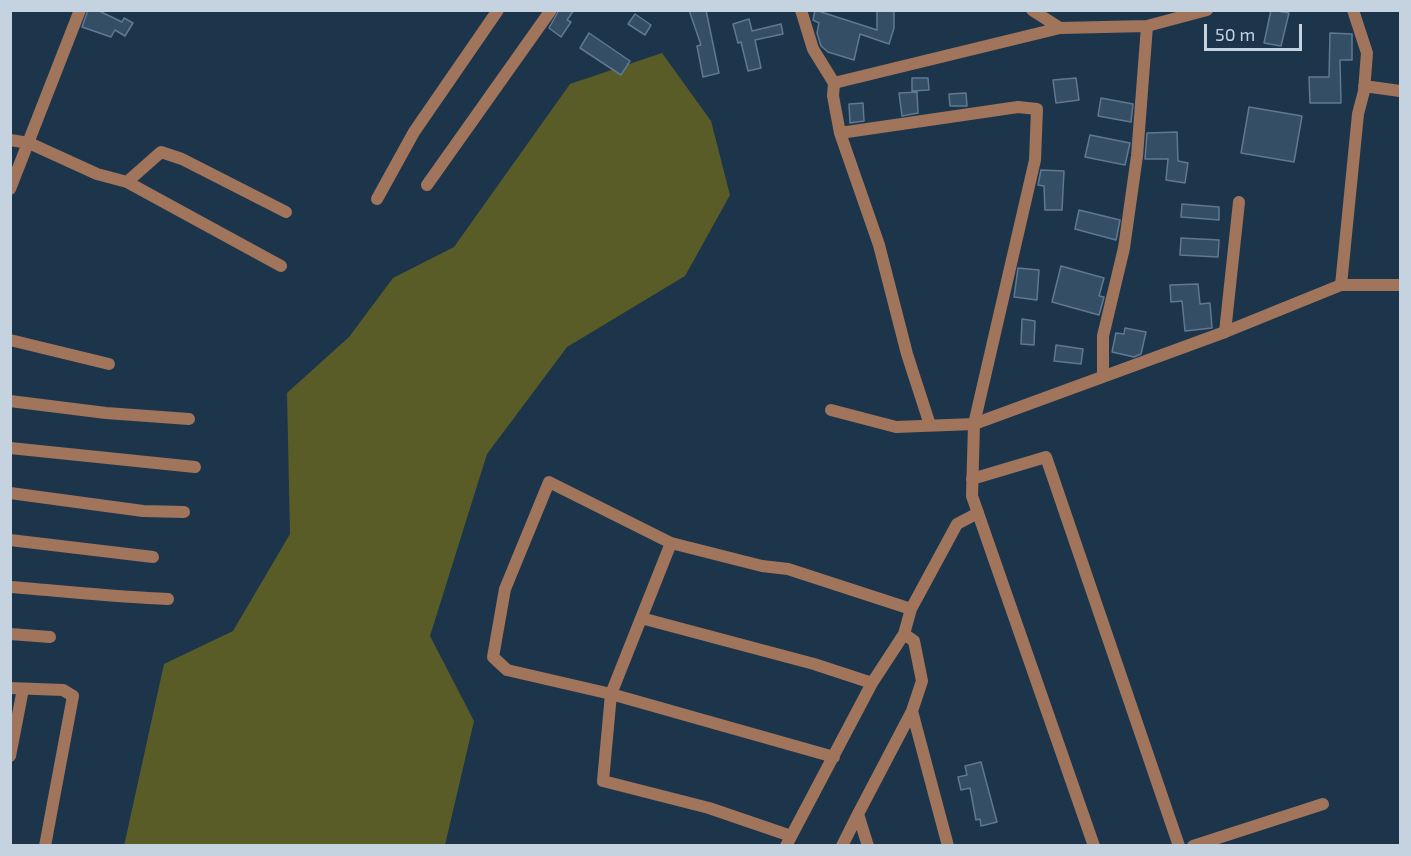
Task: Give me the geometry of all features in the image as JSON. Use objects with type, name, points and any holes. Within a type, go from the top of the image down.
[{"type":"street","points":[[10,189],[80,10]]},
{"type":"street","points":[[377,199],[414,132],[498,10]]},
{"type":"street","points":[[427,184],[551,10]]},
{"type":"street","points":[[801,10],[813,49],[834,83],[840,133],[879,245],[907,354],[930,425]]},
{"type":"street","points":[[1032,10],[1060,28]]},
{"type":"street","points":[[834,83],[1060,28],[1147,26],[1207,10]]},
{"type":"street","points":[[1341,285],[1358,114],[1364,86],[1367,53],[1353,10]]},
{"type":"street","points":[[1103,376],[1103,336],[1124,248],[1137,156],[1147,26]]},
{"type":"street","points":[[1364,86],[1401,91]]},
{"type":"street","points":[[840,133],[1018,106],[1037,109],[1035,160],[974,423],[972,496],[1094,846]]},
{"type":"street","points":[[10,140],[28,143],[97,174],[127,182],[281,266]]},
{"type":"street","points":[[127,182],[161,152],[182,159],[286,212]]},
{"type":"street","points":[[1225,332],[1239,202]]},
{"type":"street","points":[[831,410],[896,427],[974,423],[1225,332],[1341,285],[1401,285]]},
{"type":"street","points":[[10,340],[109,364]]},
{"type":"street","points":[[10,401],[106,413],[189,419]]},
{"type":"street","points":[[10,448],[195,467]]},
{"type":"street","points":[[972,479],[1046,457],[1179,846]]},
{"type":"street","points":[[834,757],[611,694],[507,670],[493,657],[505,589],[549,482],[670,543],[762,566],[788,569],[911,609]]},
{"type":"street","points":[[10,493],[143,511],[184,512]]},
{"type":"street","points":[[670,543],[611,694],[603,781],[709,808],[788,841],[872,683],[904,634],[911,609],[957,524],[978,513]]},
{"type":"street","points":[[10,540],[153,557]]},
{"type":"street","points":[[10,587],[89,592],[108,597],[168,599]]},
{"type":"street","points":[[641,618],[814,664],[872,683]]},
{"type":"street","points":[[10,634],[50,637]]},
{"type":"street","points":[[842,846],[912,711],[922,681],[914,641],[904,634]]},
{"type":"street","points":[[10,756],[17,688],[63,690],[74,696],[45,846]]},
{"type":"street","points":[[912,711],[948,846]]},
{"type":"street","points":[[1193,846],[1323,804]]},
{"type":"street","points":[[858,814],[868,846]]},
{"type":"green space","points":[[662,53],[711,121],[730,195],[685,276],[567,347],[487,454],[430,636],[474,721],[445,845],[124,846],[164,664],[233,631],[290,534],[287,393],[349,337],[393,278],[454,247],[570,84]]},
{"type":"building","points":[[88,10],[97,10],[122,22],[124,18],[133,23],[125,36],[115,30],[111,37],[82,27]]},
{"type":"building","points":[[559,10],[574,10],[567,20],[571,22],[561,37],[549,28]]},
{"type":"building","points":[[689,10],[706,10],[719,73],[703,77],[697,46],[701,45]]},
{"type":"building","points":[[815,10],[877,30],[877,10],[894,10],[894,28],[889,44],[860,34],[854,60],[828,52],[821,46],[817,33],[819,23],[813,20]]},
{"type":"building","points":[[1271,10],[1289,13],[1281,46],[1264,43]]},
{"type":"building","points":[[635,14],[651,25],[645,35],[628,24]]},
{"type":"building","points":[[749,19],[752,31],[781,24],[783,34],[755,40],[761,68],[748,71],[741,42],[738,43],[733,24]]},
{"type":"building","points":[[589,33],[630,61],[621,75],[580,48]]},
{"type":"building","points":[[1330,33],[1352,34],[1352,60],[1340,60],[1341,103],[1310,103],[1309,77],[1329,77]]},
{"type":"building","points":[[912,78],[928,78],[929,90],[912,91]]},
{"type":"building","points":[[1076,78],[1079,100],[1056,103],[1053,80]]},
{"type":"building","points":[[917,92],[918,113],[902,116],[899,93]]},
{"type":"building","points":[[966,93],[967,106],[950,106],[949,94]]},
{"type":"building","points":[[1101,98],[1133,104],[1131,122],[1098,116]]},
{"type":"building","points":[[863,103],[864,121],[850,123],[849,104]]},
{"type":"building","points":[[1249,107],[1302,116],[1294,162],[1241,153]]},
{"type":"building","points":[[1177,132],[1178,161],[1188,163],[1185,183],[1166,180],[1168,159],[1145,159],[1147,133]]},
{"type":"building","points":[[1090,135],[1130,143],[1125,165],[1085,157]]},
{"type":"building","points":[[1041,170],[1064,171],[1062,210],[1045,210],[1044,186],[1038,185]]},
{"type":"building","points":[[1182,204],[1219,207],[1219,220],[1181,217]]},
{"type":"building","points":[[1079,210],[1120,220],[1116,240],[1075,229]]},
{"type":"building","points":[[1181,238],[1219,240],[1218,257],[1180,255]]},
{"type":"building","points":[[1061,266],[1104,278],[1099,296],[1104,297],[1099,315],[1052,302]]},
{"type":"building","points":[[1018,268],[1039,270],[1037,300],[1014,297]]},
{"type":"building","points":[[1198,284],[1200,304],[1210,303],[1212,328],[1185,331],[1182,301],[1171,302],[1170,285]]},
{"type":"building","points":[[1022,319],[1035,321],[1034,345],[1021,344]]},
{"type":"building","points":[[1125,328],[1146,332],[1141,354],[1134,357],[1112,352],[1116,333],[1124,334]]},
{"type":"building","points":[[1056,345],[1083,349],[1081,364],[1054,361]]},
{"type":"building","points":[[981,762],[997,822],[981,826],[980,819],[976,820],[970,788],[961,790],[958,777],[967,775],[965,766]]}]
